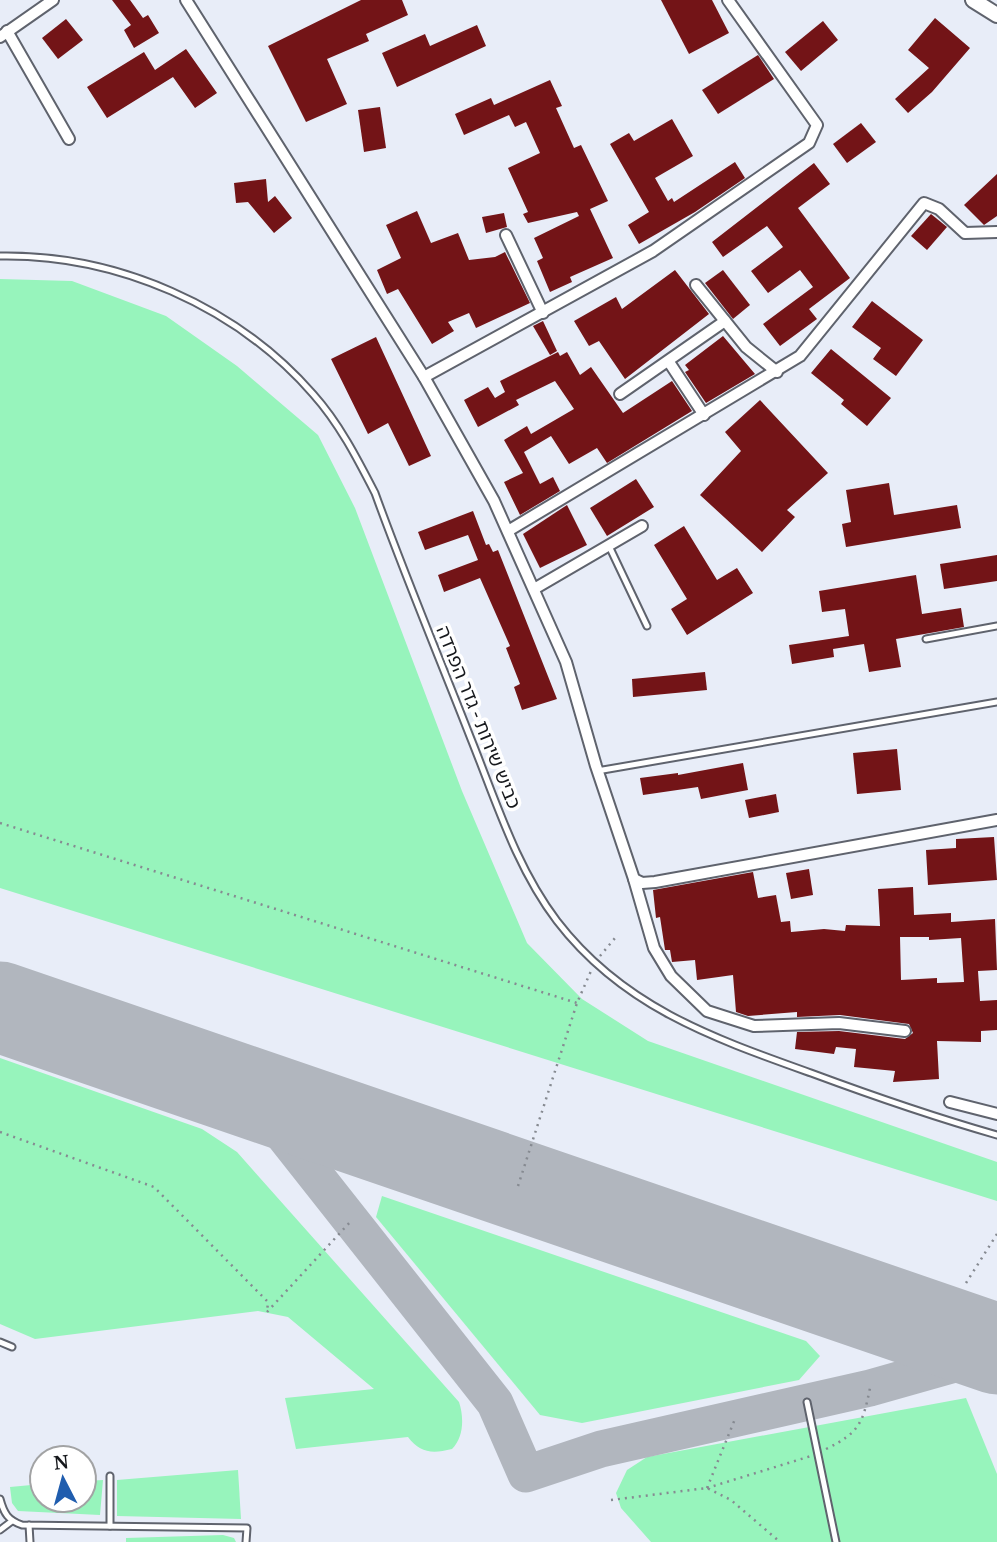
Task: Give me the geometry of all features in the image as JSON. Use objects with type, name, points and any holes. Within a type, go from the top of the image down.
[{"type":"main road","points":[[973,0],[997,15]]},
{"type":"street","points":[[52,0],[4,34],[69,139]]},
{"type":"street","points":[[186,0],[424,377],[508,531],[566,663],[597,771],[634,879],[654,948],[671,976],[708,1010],[754,1026],[839,1023],[905,1031]]},
{"type":"street","points":[[424,377],[653,251],[809,143],[817,125],[728,0]]},
{"type":"street","points":[[508,531],[800,356],[924,203],[939,209],[965,233],[997,232]]},
{"type":"street","points":[[506,235],[543,313]]},
{"type":"street","points":[[696,285],[746,347],[777,372]]},
{"type":"street","points":[[620,394],[725,321]]},
{"type":"street","points":[[669,362],[704,415]]},
{"type":"street","points":[[534,589],[642,526]]},
{"type":"street","points":[[634,879],[642,883],[655,882],[997,820]]},
{"type":"street","points":[[950,1102],[997,1114]]},
{"type":"lane","name":"כביש שירות - גדר הפרדה","points":[[0,256],[46,258],[93,265],[134,276],[180,295],[250,337],[313,394],[356,454],[374,493],[519,860],[557,921],[595,961],[628,989],[671,1018],[720,1040],[892,1103],[997,1135]]},
{"type":"lane","points":[[609,545],[647,625]]},
{"type":"lane","points":[[926,639],[997,626]]},
{"type":"lane","points":[[597,771],[997,702]]},
{"type":"lane","points":[[0,1342],[12,1347]]},
{"type":"lane","points":[[807,1402],[815,1454],[836,1542]]},
{"type":"lane","points":[[110,1476],[110,1526]]},
{"type":"lane","points":[[0,1499],[4,1513],[12,1521],[29,1525],[247,1528],[246,1542]]},
{"type":"lane","points":[[0,1530],[12,1521]]},
{"type":"lane","points":[[29,1525],[30,1542]]},
{"type":"path","points":[[0,823],[577,1003]]},
{"type":"path","points":[[518,1186],[577,1003],[595,961],[615,938]]},
{"type":"path","points":[[0,1132],[154,1187],[268,1303],[267,1312],[351,1221]]},
{"type":"path","points":[[966,1283],[997,1234]]},
{"type":"path","points":[[611,1500],[707,1488],[815,1454],[853,1434],[862,1422],[870,1388]]},
{"type":"path","points":[[707,1488],[734,1419]]},
{"type":"path","points":[[707,1488],[731,1500],[780,1542]]},
{"type":"green space","points":[[0,279],[72,281],[166,316],[237,366],[318,435],[355,508],[462,791],[527,943],[582,999],[648,1041],[997,1162],[997,1201],[0,888]]},
{"type":"green space","points":[[0,1058],[202,1129],[237,1152],[459,1402],[462,1427],[459,1439],[452,1449],[427,1451],[408,1437],[296,1449],[285,1398],[374,1389],[288,1317],[258,1311],[35,1339],[0,1324]]},
{"type":"green space","points":[[382,1196],[806,1341],[820,1356],[799,1380],[582,1423],[540,1415],[376,1217]]},
{"type":"green space","points":[[966,1398],[997,1474],[997,1542],[651,1542],[621,1508],[616,1493],[627,1470],[647,1457]]},
{"type":"green space","points":[[238,1470],[241,1519],[117,1516],[117,1480]]},
{"type":"green space","points":[[98,1480],[103,1480],[100,1515],[80,1514],[98,1514]]},
{"type":"green space","points":[[28,1485],[28,1511],[18,1511],[12,1503],[10,1487]]},
{"type":"green space","points":[[223,1535],[234,1538],[236,1542],[126,1542],[126,1538]]},
{"type":"building","points":[[112,0],[130,0],[143,18],[148,15],[159,33],[134,48],[124,30],[131,25]]},
{"type":"building","points":[[361,0],[402,0],[408,15],[366,34],[369,41],[327,59],[347,104],[306,122],[268,46]]},
{"type":"building","points":[[661,0],[712,0],[729,33],[689,54]]},
{"type":"building","points":[[935,18],[970,48],[932,92],[908,113],[895,99],[929,68],[908,50]]},
{"type":"building","points":[[66,19],[83,40],[58,59],[42,38]]},
{"type":"building","points":[[823,21],[838,40],[801,71],[785,52]]},
{"type":"building","points":[[477,25],[486,46],[397,87],[382,53],[425,34],[430,46]]},
{"type":"building","points":[[186,49],[217,93],[195,108],[173,77],[107,118],[87,87],[144,52],[155,70]]},
{"type":"building","points":[[758,55],[774,79],[718,114],[702,90]]},
{"type":"building","points":[[550,80],[562,106],[556,108],[574,148],[581,145],[608,201],[590,209],[613,258],[570,277],[572,282],[550,292],[537,261],[543,258],[534,238],[579,216],[577,212],[528,223],[523,214],[528,212],[508,168],[540,153],[526,122],[515,127],[509,115],[464,135],[455,114],[491,98],[494,105]]},
{"type":"building","points":[[380,107],[386,148],[364,152],[358,110]]},
{"type":"building","points":[[672,119],[693,156],[655,178],[668,201],[672,198],[674,202],[735,162],[745,178],[695,212],[639,244],[628,225],[649,212],[610,144],[629,133],[634,141]]},
{"type":"building","points":[[861,123],[876,142],[847,163],[833,144]]},
{"type":"building","points":[[814,163],[830,184],[798,208],[850,278],[809,309],[817,319],[780,346],[763,324],[813,287],[800,270],[768,293],[751,271],[783,247],[767,226],[723,257],[712,242]]},
{"type":"building","points":[[997,174],[997,216],[984,225],[964,205]]},
{"type":"building","points":[[266,179],[268,202],[275,196],[292,218],[274,233],[248,202],[236,203],[234,183]]},
{"type":"building","points":[[417,211],[431,243],[458,233],[469,260],[495,257],[505,252],[530,303],[476,328],[469,313],[448,322],[454,331],[432,344],[398,289],[387,294],[377,270],[401,258],[386,225]]},
{"type":"building","points":[[504,213],[507,227],[486,233],[482,217]]},
{"type":"building","points":[[931,214],[947,227],[927,250],[911,236]]},
{"type":"building","points":[[675,270],[709,314],[625,379],[599,341],[589,346],[574,321],[616,297],[622,309]]},
{"type":"building","points":[[723,270],[750,305],[733,319],[705,283]]},
{"type":"building","points":[[872,301],[923,340],[896,376],[873,359],[881,348],[852,327]]},
{"type":"building","points":[[543,321],[557,351],[550,355],[533,326]]},
{"type":"building","points":[[723,336],[755,374],[706,403],[685,372],[689,370],[685,365]]},
{"type":"building","points":[[376,337],[431,456],[409,466],[388,423],[368,434],[331,359]]},
{"type":"building","points":[[831,349],[891,398],[867,426],[841,404],[844,400],[811,373]]},
{"type":"building","points":[[558,352],[560,356],[567,352],[580,375],[591,367],[623,413],[672,381],[692,411],[607,463],[597,448],[569,464],[551,436],[524,452],[540,484],[553,477],[560,491],[520,515],[504,482],[523,473],[504,440],[527,426],[531,434],[574,409],[555,381],[516,400],[519,405],[478,427],[464,400],[488,387],[495,398],[505,392],[500,381]]},
{"type":"building","points":[[760,400],[828,473],[787,510],[795,517],[762,552],[700,495],[741,451],[725,432]]},
{"type":"building","points":[[636,479],[654,507],[607,536],[590,508]]},
{"type":"building","points":[[889,483],[894,515],[957,505],[961,528],[846,547],[842,524],[851,522],[846,490]]},
{"type":"building","points":[[567,505],[587,545],[540,568],[523,534]]},
{"type":"building","points":[[473,511],[486,545],[489,544],[493,552],[498,550],[557,699],[522,710],[514,687],[520,684],[506,648],[510,646],[480,578],[444,592],[438,575],[478,560],[468,535],[425,550],[418,532]]},
{"type":"building","points":[[684,526],[717,580],[737,568],[753,593],[687,635],[671,609],[687,599],[654,545]]},
{"type":"building","points":[[997,555],[997,581],[944,589],[940,564]]},
{"type":"building","points":[[916,575],[922,614],[961,608],[964,627],[896,639],[901,667],[869,672],[864,644],[833,649],[834,657],[792,664],[789,645],[849,636],[845,609],[822,612],[819,591]]},
{"type":"building","points":[[705,672],[707,690],[633,697],[632,679]]},
{"type":"building","points":[[897,749],[901,790],[857,794],[853,753]]},
{"type":"building","points":[[743,763],[748,790],[701,799],[698,787],[643,795],[640,778],[678,775]]},
{"type":"building","points":[[776,794],[779,812],[749,818],[745,800]]},
{"type":"building","points":[[994,837],[997,880],[928,885],[926,850],[956,848],[956,839]]},
{"type":"building","points":[[809,869],[813,895],[791,899],[786,873]]},
{"type":"building","points":[[753,872],[758,898],[776,895],[781,922],[790,921],[791,932],[824,929],[845,931],[846,925],[880,926],[878,889],[913,887],[914,915],[951,913],[951,922],[995,919],[997,970],[978,971],[980,1001],[997,1000],[997,1030],[981,1031],[981,1042],[937,1041],[939,1079],[893,1082],[895,1071],[854,1067],[856,1049],[836,1047],[834,1054],[795,1049],[797,1032],[839,1031],[905,1039],[913,1033],[909,1024],[840,1015],[797,1017],[797,1012],[748,1016],[736,1012],[733,975],[697,980],[695,960],[672,962],[670,950],[665,950],[660,917],[656,918],[653,890]],"holes":[[[900,937],[929,937],[929,940],[961,938],[964,982],[937,983],[937,978],[901,980]]]},
{"type":"taxiway","points":[[252,1095],[495,1403],[526,1474],[601,1449],[870,1388],[997,1352]]},
{"type":"runway","points":[[0,1007],[997,1349]]}]
